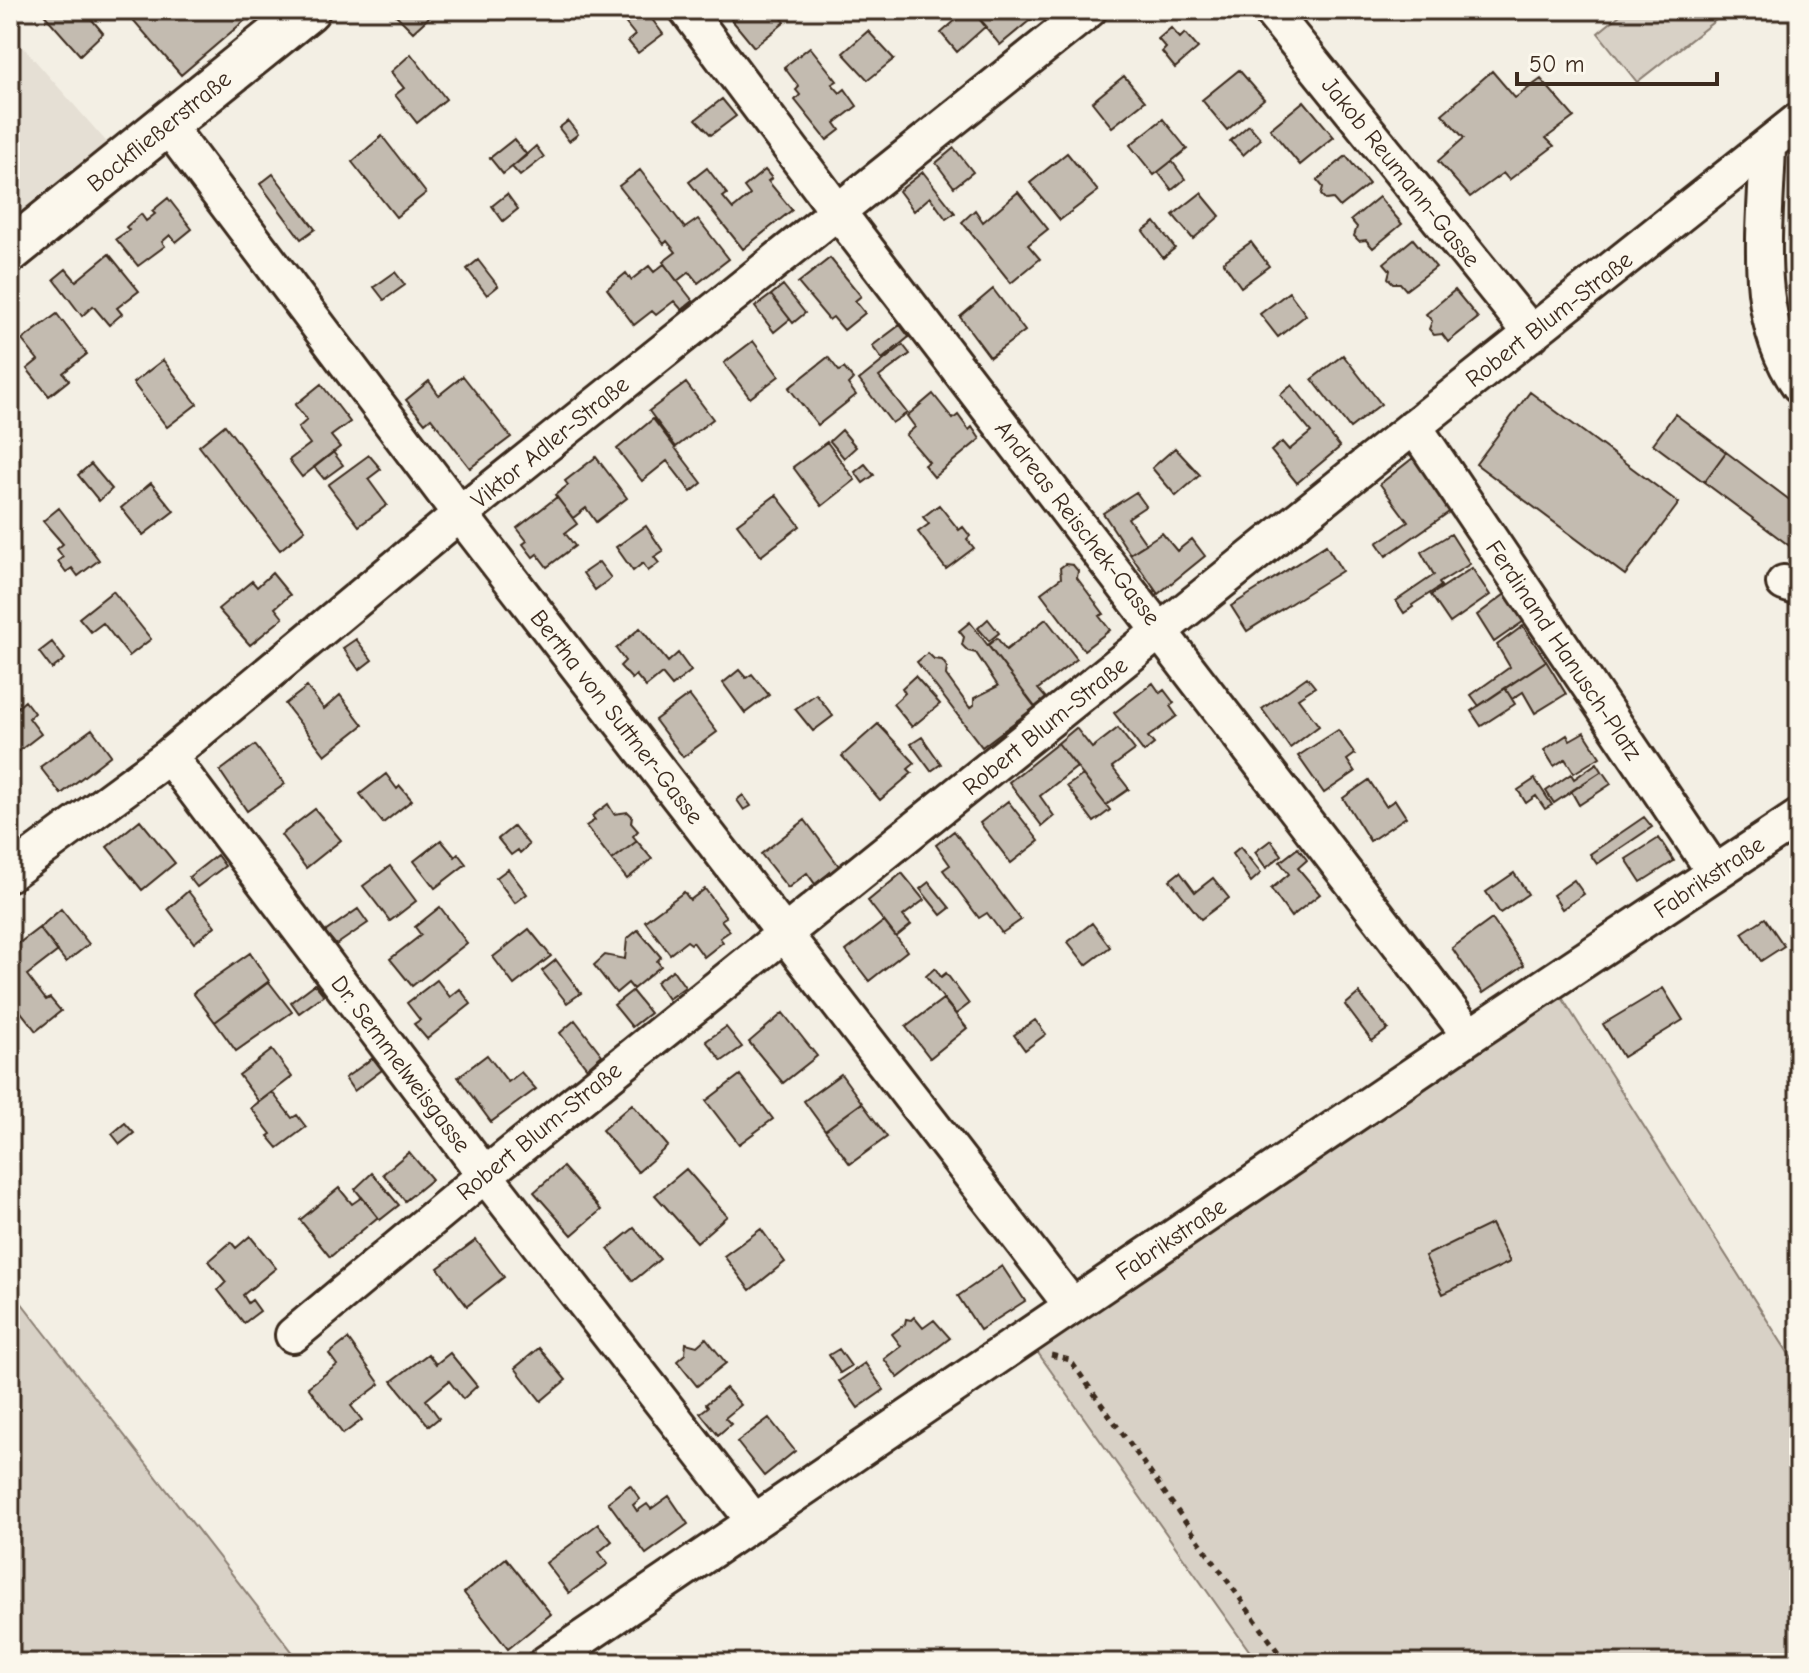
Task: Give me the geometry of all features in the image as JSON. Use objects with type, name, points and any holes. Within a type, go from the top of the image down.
[{"type":"main road","name":"Bockfließerstraße","points":[[10,251],[308,10]]},
{"type":"street","name":"Andreas Reischek-Gasse","points":[[687,10],[838,212],[1470,1036]]},
{"type":"street","name":"Viktor Adler-Straße","points":[[12,866],[169,756],[460,514],[1089,10]]},
{"type":"street","name":"Jakob Reumann-Gasse","points":[[1270,10],[1532,334]]},
{"type":"street","name":"Robert Blum-Straße","points":[[293,1335],[485,1175],[1414,426],[1799,120]]},
{"type":"street","name":"Bertha von Suttner-Gasse","points":[[167,125],[460,514],[1072,1306]]},
{"type":"street","points":[[1768,145],[1764,287],[1783,363],[1799,385]]},
{"type":"street","name":"Ferdinand Hanusch-Platz","points":[[1414,426],[1715,873]]},
{"type":"street","name":"Dr. Semmelweisgasse","points":[[169,756],[485,1175],[754,1521]]},
{"type":"street","name":"Fabrikstraße","points":[[546,1663],[1470,1036],[1799,817]]},
{"type":"path","points":[[1050,1355],[1070,1360],[1286,1663]]},
{"type":"shaded area","points":[[1626,10],[1709,10],[1717,19],[1637,82],[1598,33]]},
{"type":"shaded area","points":[[10,32],[111,147],[10,230]]},
{"type":"shaded area","points":[[1561,996],[1799,1370],[1799,1663],[1258,1663],[1036,1350]]},
{"type":"shaded area","points":[[10,1288],[301,1663],[10,1663]]},
{"type":"building","points":[[40,10],[84,10],[103,33],[80,55]]},
{"type":"building","points":[[133,10],[257,10],[181,75],[128,14]]},
{"type":"building","points":[[391,10],[437,10],[413,32]]},
{"type":"building","points":[[636,10],[645,10],[663,34],[638,53],[628,41],[635,35],[623,20]]},
{"type":"building","points":[[730,10],[775,10],[785,22],[754,47],[726,13]]},
{"type":"building","points":[[967,10],[972,10],[986,26],[957,52],[941,33]]},
{"type":"building","points":[[972,10],[1031,10],[1035,16],[1000,45]]},
{"type":"building","points":[[1171,28],[1180,38],[1185,33],[1198,48],[1175,68],[1162,52],[1166,48],[1158,39]]},
{"type":"building","points":[[868,31],[894,59],[868,80],[843,53]]},
{"type":"building","points":[[810,47],[837,81],[832,84],[840,93],[845,89],[857,106],[835,123],[840,130],[827,140],[795,100],[800,95],[796,90],[799,87],[784,67]]},
{"type":"building","points":[[411,54],[446,99],[417,123],[395,95],[404,88],[391,72]]},
{"type":"building","points":[[1239,70],[1264,99],[1227,130],[1202,100]]},
{"type":"building","points":[[1492,71],[1515,98],[1541,79],[1574,117],[1546,138],[1554,146],[1509,180],[1503,173],[1470,197],[1438,161],[1464,138],[1442,114]]},
{"type":"building","points":[[1124,76],[1145,101],[1112,127],[1092,102]]},
{"type":"building","points":[[722,99],[736,116],[711,135],[696,119]]},
{"type":"building","points":[[1304,101],[1334,137],[1300,165],[1270,129]]},
{"type":"building","points":[[1163,119],[1187,149],[1154,175],[1130,145]]},
{"type":"building","points":[[568,121],[578,134],[569,141],[559,128]]},
{"type":"building","points":[[1249,125],[1261,139],[1243,155],[1230,141]]},
{"type":"building","points":[[382,136],[426,193],[396,217],[352,162]]},
{"type":"building","points":[[514,139],[527,155],[503,174],[490,158]]},
{"type":"building","points":[[536,146],[544,157],[520,176],[512,167]]},
{"type":"building","points":[[954,148],[973,172],[954,187],[936,163]]},
{"type":"building","points":[[1067,153],[1098,191],[1060,220],[1030,183]]},
{"type":"building","points":[[1346,156],[1369,184],[1340,207],[1333,199],[1326,200],[1321,195],[1323,187],[1317,180]]},
{"type":"building","points":[[1172,161],[1185,179],[1172,190],[1158,172]]},
{"type":"building","points":[[707,168],[727,194],[723,197],[733,209],[750,195],[744,187],[765,170],[772,178],[768,181],[792,210],[743,249],[689,182]]},
{"type":"building","points":[[640,170],[685,228],[698,219],[729,259],[698,283],[689,272],[677,281],[663,262],[676,252],[667,241],[664,244],[619,186]]},
{"type":"building","points":[[923,172],[955,213],[946,219],[930,197],[914,211],[899,191]]},
{"type":"building","points":[[273,174],[315,229],[301,239],[260,184]]},
{"type":"building","points":[[1018,192],[1048,229],[1028,245],[1040,259],[1011,283],[962,222],[975,210],[983,222]]},
{"type":"building","points":[[1201,193],[1220,216],[1193,239],[1173,215]]},
{"type":"building","points":[[507,194],[518,209],[503,221],[492,206]]},
{"type":"building","points":[[1379,197],[1402,224],[1373,248],[1366,240],[1359,241],[1354,236],[1357,227],[1351,220]]},
{"type":"building","points":[[168,198],[192,229],[176,242],[170,235],[162,242],[165,246],[138,266],[116,239],[129,230],[126,227],[141,214],[146,221],[155,214],[152,211]]},
{"type":"building","points":[[1155,222],[1175,248],[1163,258],[1143,231]]},
{"type":"building","points":[[1413,239],[1436,267],[1406,290],[1400,283],[1393,283],[1388,278],[1390,270],[1384,263]]},
{"type":"building","points":[[1251,242],[1269,266],[1241,287],[1223,262]]},
{"type":"building","points":[[109,254],[139,291],[117,308],[122,314],[109,325],[93,306],[82,316],[54,279],[66,269],[76,281]]},
{"type":"building","points":[[830,258],[861,296],[855,301],[865,313],[844,330],[833,317],[829,320],[798,283]]},
{"type":"building","points":[[478,260],[498,286],[487,295],[467,269]]},
{"type":"building","points":[[664,264],[693,301],[682,310],[674,301],[656,315],[652,311],[634,325],[607,289],[626,273],[631,280],[649,266],[654,272]]},
{"type":"building","points":[[395,272],[405,285],[384,300],[374,287]]},
{"type":"building","points":[[783,285],[805,313],[793,323],[771,295]]},
{"type":"building","points":[[993,289],[1025,331],[990,357],[960,317]]},
{"type":"building","points":[[1455,290],[1478,318],[1448,342],[1442,334],[1434,335],[1429,329],[1432,321],[1426,314]]},
{"type":"building","points":[[1289,292],[1306,315],[1278,337],[1260,314]]},
{"type":"building","points":[[771,295],[790,319],[774,332],[755,307]]},
{"type":"building","points":[[57,314],[87,354],[63,373],[69,380],[49,396],[27,369],[38,360],[22,340]]},
{"type":"building","points":[[900,325],[909,337],[882,359],[872,346]]},
{"type":"building","points":[[753,341],[779,376],[750,398],[724,363]]},
{"type":"building","points":[[903,345],[910,354],[879,377],[907,413],[892,423],[859,380]]},
{"type":"building","points":[[1343,355],[1381,404],[1350,428],[1312,379]]},
{"type":"building","points":[[828,357],[839,371],[844,368],[853,379],[848,384],[856,395],[818,425],[789,388]]},
{"type":"building","points":[[163,360],[197,404],[167,427],[133,383]]},
{"type":"building","points":[[463,376],[511,437],[470,468],[431,418],[425,423],[406,400],[429,381],[439,395]]},
{"type":"building","points":[[686,383],[713,419],[676,447],[649,411]]},
{"type":"building","points":[[321,384],[350,422],[331,436],[340,447],[302,477],[289,460],[310,444],[298,428],[307,420],[295,405]]},
{"type":"building","points":[[1292,385],[1340,447],[1297,483],[1271,451],[1282,442],[1289,450],[1311,432],[1280,395]]},
{"type":"building","points":[[1530,392],[1679,503],[1625,575],[1476,464]]},
{"type":"building","points":[[933,394],[953,419],[958,415],[980,439],[934,477],[924,465],[929,462],[906,435],[915,427],[907,416]]},
{"type":"building","points":[[1675,414],[1726,452],[1704,482],[1653,444]]},
{"type":"building","points":[[653,419],[702,483],[691,492],[667,461],[642,481],[617,449]]},
{"type":"building","points":[[225,425],[305,530],[280,550],[199,446]]},
{"type":"building","points":[[842,430],[856,447],[844,458],[830,441]]},
{"type":"building","points":[[827,442],[855,480],[822,506],[793,467]]},
{"type":"building","points":[[1175,448],[1200,475],[1176,496],[1152,468]]},
{"type":"building","points":[[333,452],[343,465],[324,479],[314,467]]},
{"type":"building","points":[[1726,452],[1799,507],[1799,553],[1704,482]]},
{"type":"building","points":[[369,455],[381,469],[368,479],[387,505],[359,526],[328,485]]},
{"type":"building","points":[[596,457],[627,498],[596,522],[586,508],[573,518],[555,495],[568,485],[565,481]]},
{"type":"building","points":[[1413,458],[1452,510],[1386,556],[1377,543],[1408,522],[1380,484]]},
{"type":"building","points":[[91,464],[112,489],[99,501],[78,475]]},
{"type":"building","points":[[865,464],[874,475],[863,483],[855,472]]},
{"type":"building","points":[[151,483],[174,511],[143,535],[121,508]]},
{"type":"building","points":[[1136,492],[1146,506],[1128,518],[1146,544],[1130,554],[1103,513]]},
{"type":"building","points":[[776,495],[800,526],[761,556],[737,524]]},
{"type":"building","points":[[557,497],[577,524],[565,533],[575,546],[547,567],[537,554],[533,557],[523,544],[527,541],[517,528]]},
{"type":"building","points":[[939,505],[959,530],[963,527],[974,548],[946,569],[918,532],[929,524],[923,517]]},
{"type":"building","points":[[59,508],[99,560],[78,576],[72,568],[66,572],[58,561],[63,557],[57,549],[63,544],[43,521]]},
{"type":"building","points":[[646,526],[663,551],[654,557],[659,563],[648,571],[643,563],[633,571],[616,547]]},
{"type":"building","points":[[1162,533],[1177,551],[1192,539],[1205,556],[1158,594],[1130,554]]},
{"type":"building","points":[[1451,534],[1470,564],[1439,583],[1441,586],[1404,613],[1396,601],[1434,575],[1421,552]]},
{"type":"building","points":[[1326,545],[1342,571],[1247,631],[1231,606]]},
{"type":"building","points":[[599,562],[611,578],[595,590],[583,573]]},
{"type":"building","points":[[1065,564],[1073,565],[1078,571],[1077,578],[1104,614],[1099,616],[1110,630],[1084,650],[1041,593],[1061,578],[1060,568]]},
{"type":"building","points":[[1472,568],[1490,595],[1450,623],[1431,595]]},
{"type":"building","points":[[272,573],[290,595],[275,608],[283,618],[250,645],[218,609],[252,581],[257,587]]},
{"type":"building","points":[[113,591],[151,639],[129,656],[103,623],[91,632],[79,618]]},
{"type":"building","points":[[1508,592],[1527,619],[1494,642],[1477,615]]},
{"type":"building","points":[[988,619],[999,633],[989,641],[978,628]]},
{"type":"building","points":[[1046,619],[1077,659],[1038,689],[1046,698],[1035,707],[988,645],[997,638],[1006,650]]},
{"type":"building","points":[[970,622],[1035,707],[982,747],[917,662],[928,653],[934,659],[942,660],[947,667],[946,675],[970,708],[974,705],[974,698],[998,686],[976,653],[962,645],[964,637],[959,631]]},
{"type":"building","points":[[1523,626],[1546,661],[1479,706],[1471,695],[1510,667],[1497,645]]},
{"type":"building","points":[[640,628],[668,662],[678,653],[691,671],[672,686],[662,674],[646,687],[636,675],[632,679],[620,666],[625,661],[616,649]]},
{"type":"building","points":[[356,639],[372,660],[359,670],[343,648]]},
{"type":"building","points":[[52,642],[65,659],[52,669],[39,652]]},
{"type":"building","points":[[1546,661],[1566,694],[1535,713],[1523,692],[1512,699],[1505,688]]},
{"type":"building","points":[[739,670],[746,678],[752,674],[769,695],[745,713],[723,683]]},
{"type":"building","points":[[915,676],[940,704],[912,727],[893,704],[905,693],[902,688]]},
{"type":"building","points":[[1307,677],[1315,687],[1298,698],[1319,726],[1290,748],[1262,709]]},
{"type":"building","points":[[1153,683],[1160,693],[1164,690],[1174,703],[1170,706],[1177,716],[1148,737],[1154,744],[1144,752],[1114,713]]},
{"type":"building","points":[[307,687],[324,709],[340,695],[363,725],[325,755],[285,704]]},
{"type":"building","points":[[1505,688],[1515,704],[1481,726],[1471,711]]},
{"type":"building","points":[[816,694],[833,716],[813,731],[795,709]]},
{"type":"building","points":[[689,695],[717,732],[683,757],[655,720]]},
{"type":"building","points":[[25,701],[34,713],[29,718],[41,734],[10,758],[10,714]]},
{"type":"building","points":[[878,724],[915,763],[908,769],[912,773],[880,800],[842,756]]},
{"type":"building","points":[[1076,728],[1092,748],[1118,728],[1135,750],[1112,767],[1129,789],[1106,805],[1058,743]]},
{"type":"building","points":[[92,729],[111,755],[61,794],[40,767]]},
{"type":"building","points":[[1338,730],[1355,754],[1347,760],[1355,772],[1324,793],[1298,756]]},
{"type":"building","points":[[1584,732],[1600,757],[1574,773],[1565,759],[1554,766],[1544,750],[1567,735],[1570,740]]},
{"type":"building","points":[[922,737],[941,764],[931,771],[911,744]]},
{"type":"building","points":[[1058,743],[1077,767],[1040,796],[1054,816],[1042,826],[1009,782]]},
{"type":"building","points":[[255,745],[285,784],[247,811],[220,771]]},
{"type":"building","points":[[1597,763],[1602,771],[1554,803],[1546,791],[1571,774],[1574,779]]},
{"type":"building","points":[[1602,771],[1611,784],[1579,805],[1571,791]]},
{"type":"building","points":[[386,774],[397,789],[400,786],[412,800],[383,823],[360,794]]},
{"type":"building","points":[[1083,775],[1110,810],[1094,822],[1067,786]]},
{"type":"building","points":[[1535,779],[1552,805],[1545,809],[1536,796],[1526,803],[1518,790]]},
{"type":"building","points":[[1369,780],[1386,806],[1395,800],[1406,817],[1370,841],[1343,798]]},
{"type":"building","points":[[743,795],[751,806],[744,810],[737,800]]},
{"type":"building","points":[[1008,801],[1039,841],[1011,863],[980,823]]},
{"type":"building","points":[[608,804],[614,814],[628,812],[632,816],[631,823],[638,831],[633,836],[637,841],[612,860],[586,826],[595,820],[592,816]]},
{"type":"building","points":[[315,809],[341,840],[306,868],[281,835]]},
{"type":"building","points":[[1644,817],[1652,827],[1597,864],[1590,854]]},
{"type":"building","points":[[140,820],[175,863],[142,890],[107,847]]},
{"type":"building","points":[[805,820],[839,866],[815,884],[807,873],[788,888],[761,854]]},
{"type":"building","points":[[514,826],[529,845],[520,853],[518,850],[511,855],[498,839]]},
{"type":"building","points":[[954,831],[1021,920],[1002,933],[987,913],[979,918],[943,870],[950,865],[936,845]]},
{"type":"building","points":[[1659,838],[1674,861],[1641,882],[1626,859]]},
{"type":"building","points":[[441,840],[455,857],[458,854],[466,864],[435,888],[414,861]]},
{"type":"building","points":[[1271,840],[1282,855],[1266,868],[1255,852]]},
{"type":"building","points":[[637,841],[652,859],[627,879],[612,860]]},
{"type":"building","points":[[1240,847],[1261,873],[1251,882],[1232,854]]},
{"type":"building","points":[[1298,848],[1307,860],[1298,868],[1320,894],[1291,917],[1271,889],[1289,874],[1280,862]]},
{"type":"building","points":[[217,855],[225,866],[197,887],[189,877]]},
{"type":"building","points":[[390,866],[416,901],[390,921],[363,886]]},
{"type":"building","points":[[508,869],[527,894],[515,903],[496,878]]},
{"type":"building","points":[[1180,872],[1195,892],[1213,878],[1229,898],[1201,919],[1170,880]]},
{"type":"building","points":[[902,873],[924,900],[903,916],[911,925],[896,937],[868,901]]},
{"type":"building","points":[[1514,873],[1528,894],[1500,913],[1486,892]]},
{"type":"building","points":[[1574,880],[1584,894],[1562,909],[1553,895]]},
{"type":"building","points":[[929,882],[950,908],[941,915],[920,889]]},
{"type":"building","points":[[705,889],[726,917],[721,920],[730,931],[720,938],[723,942],[704,957],[693,942],[687,941],[670,954],[645,921],[684,892],[690,900]]},
{"type":"building","points":[[188,891],[215,926],[194,943],[168,909]]},
{"type":"building","points":[[440,907],[467,943],[412,986],[390,959],[421,935],[415,927]]},
{"type":"building","points":[[61,909],[89,944],[66,962],[39,928]]},
{"type":"building","points":[[358,909],[368,923],[336,945],[325,932]]},
{"type":"building","points":[[1765,918],[1784,946],[1761,961],[1742,933]]},
{"type":"building","points":[[1492,919],[1524,965],[1483,993],[1452,948]]},
{"type":"building","points":[[884,921],[907,951],[869,981],[846,951]]},
{"type":"building","points":[[1092,923],[1110,947],[1086,965],[1068,942]]},
{"type":"building","points":[[39,928],[58,951],[27,975],[46,1000],[50,998],[61,1011],[36,1031],[10,998],[10,958],[18,952],[14,947]]},
{"type":"building","points":[[529,929],[551,956],[514,985],[493,957]]},
{"type":"building","points":[[638,930],[661,957],[657,961],[661,966],[633,989],[628,983],[616,993],[594,965],[605,955],[625,959],[627,939]]},
{"type":"building","points":[[250,953],[269,981],[215,1022],[193,993]]},
{"type":"building","points":[[556,960],[581,993],[567,1003],[542,971]]},
{"type":"building","points":[[935,968],[941,977],[946,973],[969,1004],[956,1014],[926,976]]},
{"type":"building","points":[[673,970],[685,987],[668,999],[656,982]]},
{"type":"building","points":[[437,980],[450,997],[460,989],[471,1004],[427,1039],[414,1024],[420,1020],[407,1003]]},
{"type":"building","points":[[269,982],[292,1012],[236,1051],[215,1022]]},
{"type":"building","points":[[315,984],[324,995],[299,1013],[291,1002]]},
{"type":"building","points":[[1663,988],[1683,1020],[1623,1057],[1603,1024]]},
{"type":"building","points":[[632,991],[650,1013],[632,1027],[614,1005]]},
{"type":"building","points":[[1359,993],[1388,1029],[1372,1041],[1345,1005]]},
{"type":"building","points":[[943,999],[967,1028],[930,1058],[906,1027]]},
{"type":"building","points":[[783,1013],[817,1056],[783,1083],[749,1042]]},
{"type":"building","points":[[575,1020],[602,1055],[587,1068],[560,1033]]},
{"type":"building","points":[[1035,1020],[1046,1034],[1025,1050],[1014,1035]]},
{"type":"building","points":[[726,1027],[742,1047],[722,1061],[706,1041]]},
{"type":"building","points":[[272,1050],[292,1077],[259,1102],[239,1075]]},
{"type":"building","points":[[487,1055],[508,1082],[521,1072],[536,1089],[491,1122],[458,1077]]},
{"type":"building","points":[[373,1058],[382,1070],[354,1091],[345,1078]]},
{"type":"building","points":[[841,1074],[862,1103],[825,1130],[804,1101]]},
{"type":"building","points":[[740,1075],[773,1119],[739,1144],[706,1101]]},
{"type":"building","points":[[272,1092],[292,1118],[297,1115],[306,1127],[278,1148],[251,1108]]},
{"type":"building","points":[[862,1103],[887,1137],[850,1164],[825,1130]]},
{"type":"building","points":[[632,1104],[668,1146],[638,1172],[602,1130]]},
{"type":"building","points":[[125,1123],[134,1133],[120,1144],[112,1134]]},
{"type":"building","points":[[409,1152],[432,1179],[405,1201],[383,1174]]},
{"type":"building","points":[[563,1167],[601,1210],[572,1235],[534,1192]]},
{"type":"building","points":[[686,1169],[727,1216],[697,1242],[655,1195]]},
{"type":"building","points":[[372,1173],[399,1205],[380,1220],[355,1189]]},
{"type":"building","points":[[339,1188],[352,1204],[362,1197],[378,1217],[330,1257],[300,1220]]},
{"type":"building","points":[[1491,1224],[1510,1262],[1443,1294],[1425,1256]]},
{"type":"building","points":[[634,1228],[660,1259],[633,1281],[608,1249]]},
{"type":"building","points":[[761,1229],[785,1262],[750,1290],[724,1256]]},
{"type":"building","points":[[250,1236],[276,1268],[243,1295],[248,1303],[252,1300],[260,1311],[244,1323],[218,1290],[226,1282],[209,1261],[231,1242],[236,1248]]},
{"type":"building","points":[[476,1240],[504,1277],[467,1306],[438,1268]]},
{"type":"building","points":[[1002,1266],[1025,1301],[980,1330],[958,1296]]},
{"type":"building","points":[[914,1317],[923,1328],[934,1320],[950,1338],[898,1378],[884,1359],[901,1346],[892,1334],[905,1324],[906,1319]]},
{"type":"building","points":[[706,1338],[726,1363],[697,1386],[677,1361],[685,1354],[686,1343],[697,1346]]},
{"type":"building","points":[[348,1339],[380,1384],[351,1406],[362,1420],[343,1434],[308,1387],[337,1365],[329,1354]]},
{"type":"building","points":[[539,1348],[566,1380],[541,1401],[515,1368]]},
{"type":"building","points":[[839,1349],[851,1366],[840,1373],[829,1355]]},
{"type":"building","points":[[450,1353],[477,1386],[463,1399],[449,1381],[426,1400],[439,1418],[429,1426],[392,1381],[428,1354],[436,1364]]},
{"type":"building","points":[[865,1363],[884,1390],[858,1408],[839,1381]]},
{"type":"building","points":[[726,1388],[741,1405],[725,1418],[731,1424],[718,1435],[700,1413]]},
{"type":"building","points":[[769,1418],[795,1451],[764,1476],[737,1442]]},
{"type":"building","points":[[630,1485],[640,1499],[633,1505],[637,1511],[647,1504],[651,1509],[669,1496],[688,1524],[646,1554],[608,1502]]},
{"type":"building","points":[[598,1524],[612,1541],[599,1552],[608,1564],[569,1593],[546,1563]]},
{"type":"building","points":[[506,1558],[551,1614],[508,1649],[464,1593]]}]
